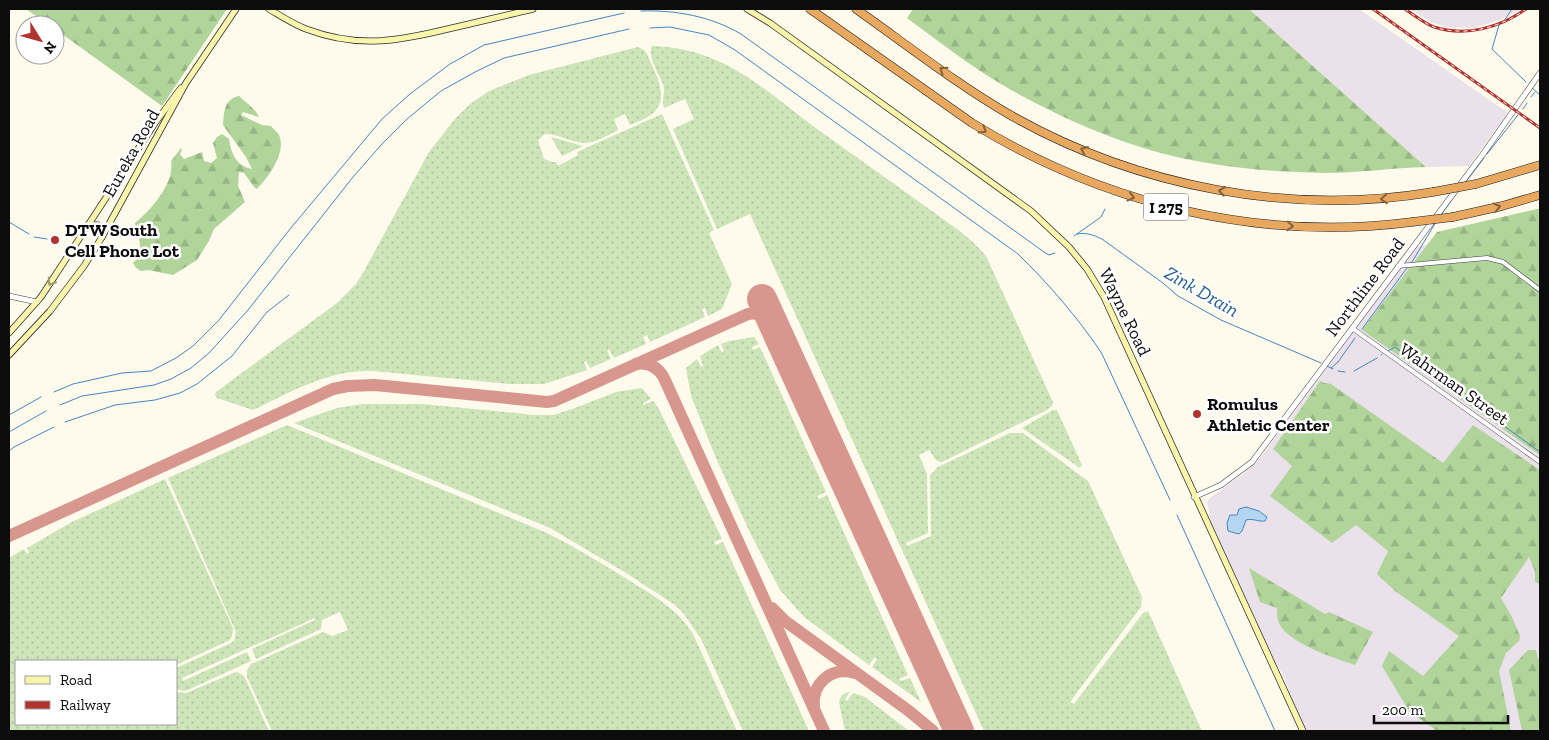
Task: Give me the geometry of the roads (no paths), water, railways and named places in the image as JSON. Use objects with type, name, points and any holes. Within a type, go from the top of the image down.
[{"type":"highway","points":[[802,9],[861,46]]},
{"type":"highway","name":"I 275","points":[[810,9],[996,138],[1070,174],[1133,197],[1198,214],[1269,225],[1334,228],[1453,217],[1540,195]]},
{"type":"highway","name":"I 275","points":[[858,9],[971,90],[1013,116],[1069,144],[1134,169],[1179,182],[1219,190],[1288,198],[1358,200],[1403,197],[1476,184],[1540,165]]},
{"type":"main road","name":"Eureka Road","points":[[9,355],[38,326],[68,288],[102,237],[186,83],[236,9]]},
{"type":"main road","points":[[269,9],[305,28],[325,35],[351,40],[379,42],[410,38],[533,9]]},
{"type":"main road","name":"Wayne Road","points":[[747,9],[774,26],[1016,199],[1069,247],[1087,269],[1104,297],[1194,497],[1303,731]]},
{"type":"main road","name":"Eureka Road","points":[[9,333],[37,302],[167,106],[186,83]]},
{"type":"main road","points":[[88,225],[98,225],[101,228],[102,237]]},
{"type":"street","name":"Northline Road","points":[[1194,497],[1231,478],[1252,462],[1482,154],[1540,73]]},
{"type":"street","points":[[1398,266],[1487,258],[1504,262],[1540,290]]},
{"type":"street","points":[[9,296],[37,302]]},
{"type":"street","name":"Wahrman Street","points":[[1352,328],[1540,462]]},
{"type":"water","points":[[1246,507],[1259,511],[1267,517],[1265,521],[1246,520],[1239,534],[1228,531],[1227,523],[1230,515],[1237,515],[1239,509]]},
{"type":"waterway","name":"Zink Drain","points":[[1504,21],[1512,9]]},
{"type":"waterway","points":[[641,11],[692,15],[717,23],[741,34],[1044,252],[1049,255],[1055,253]]},
{"type":"waterway","points":[[54,392],[73,384],[122,373],[151,371],[176,358],[193,346],[219,320],[290,229],[382,119],[410,94],[450,64],[484,45],[624,13]]},
{"type":"waterway","name":"Zink Drain","points":[[1499,25],[1492,49],[1526,82]]},
{"type":"waterway","points":[[650,28],[670,27],[709,35],[735,50],[1018,254],[1062,301],[1101,352],[1170,500]]},
{"type":"waterway","points":[[60,405],[82,396],[154,385],[171,379],[191,368],[209,353],[248,310],[353,177],[381,145],[407,119],[441,91],[504,58],[629,29]]},
{"type":"waterway","name":"Zink Drain","points":[[1531,87],[1540,95]]},
{"type":"waterway","name":"Zink Drain","points":[[1531,97],[1535,92]]},
{"type":"waterway","name":"Zink Drain","points":[[1523,109],[1527,103]]},
{"type":"waterway","name":"Zink Drain","points":[[1487,154],[1518,115]]},
{"type":"waterway","name":"Zink Drain","points":[[1465,183],[1484,158]]},
{"type":"waterway","name":"Zink Drain","points":[[1441,215],[1459,190]]},
{"type":"waterway","points":[[1074,236],[1101,217],[1105,209]]},
{"type":"waterway","points":[[9,222],[29,234]]},
{"type":"waterway","name":"Zink Drain","points":[[1412,262],[1436,222]]},
{"type":"waterway","name":"Zink Drain","points":[[1077,234],[1093,235],[1102,239],[1178,296],[1221,320],[1321,363]]},
{"type":"waterway","points":[[34,237],[47,239]]},
{"type":"waterway","name":"Zink Drain","points":[[1362,329],[1407,268]]},
{"type":"waterway","points":[[65,422],[115,405],[155,400],[180,393],[197,384],[232,356],[267,312],[289,295]]},
{"type":"waterway","name":"Zink Drain","points":[[1331,368],[1338,362],[1355,338]]},
{"type":"waterway","points":[[1388,351],[1395,347],[1540,452]]},
{"type":"waterway","points":[[1354,371],[1377,358]]},
{"type":"waterway","name":"Zink Drain","points":[[1327,366],[1333,369]]},
{"type":"waterway","points":[[1338,371],[1345,372]]},
{"type":"waterway","points":[[9,415],[41,397]]},
{"type":"waterway","points":[[9,432],[46,411]]},
{"type":"waterway","points":[[9,451],[54,427]]},
{"type":"waterway","points":[[1177,515],[1275,731]]},
{"type":"railway","points":[[1373,9],[1540,128]]},
{"type":"railway","points":[[1405,9],[1434,27],[1458,31],[1470,31],[1494,26],[1526,9]]},
{"type":"place","name":"DTW South Cell Phone Lot","points":[[55,240]]},
{"type":"place","name":"Romulus Athletic Center","points":[[1197,414]]}]
